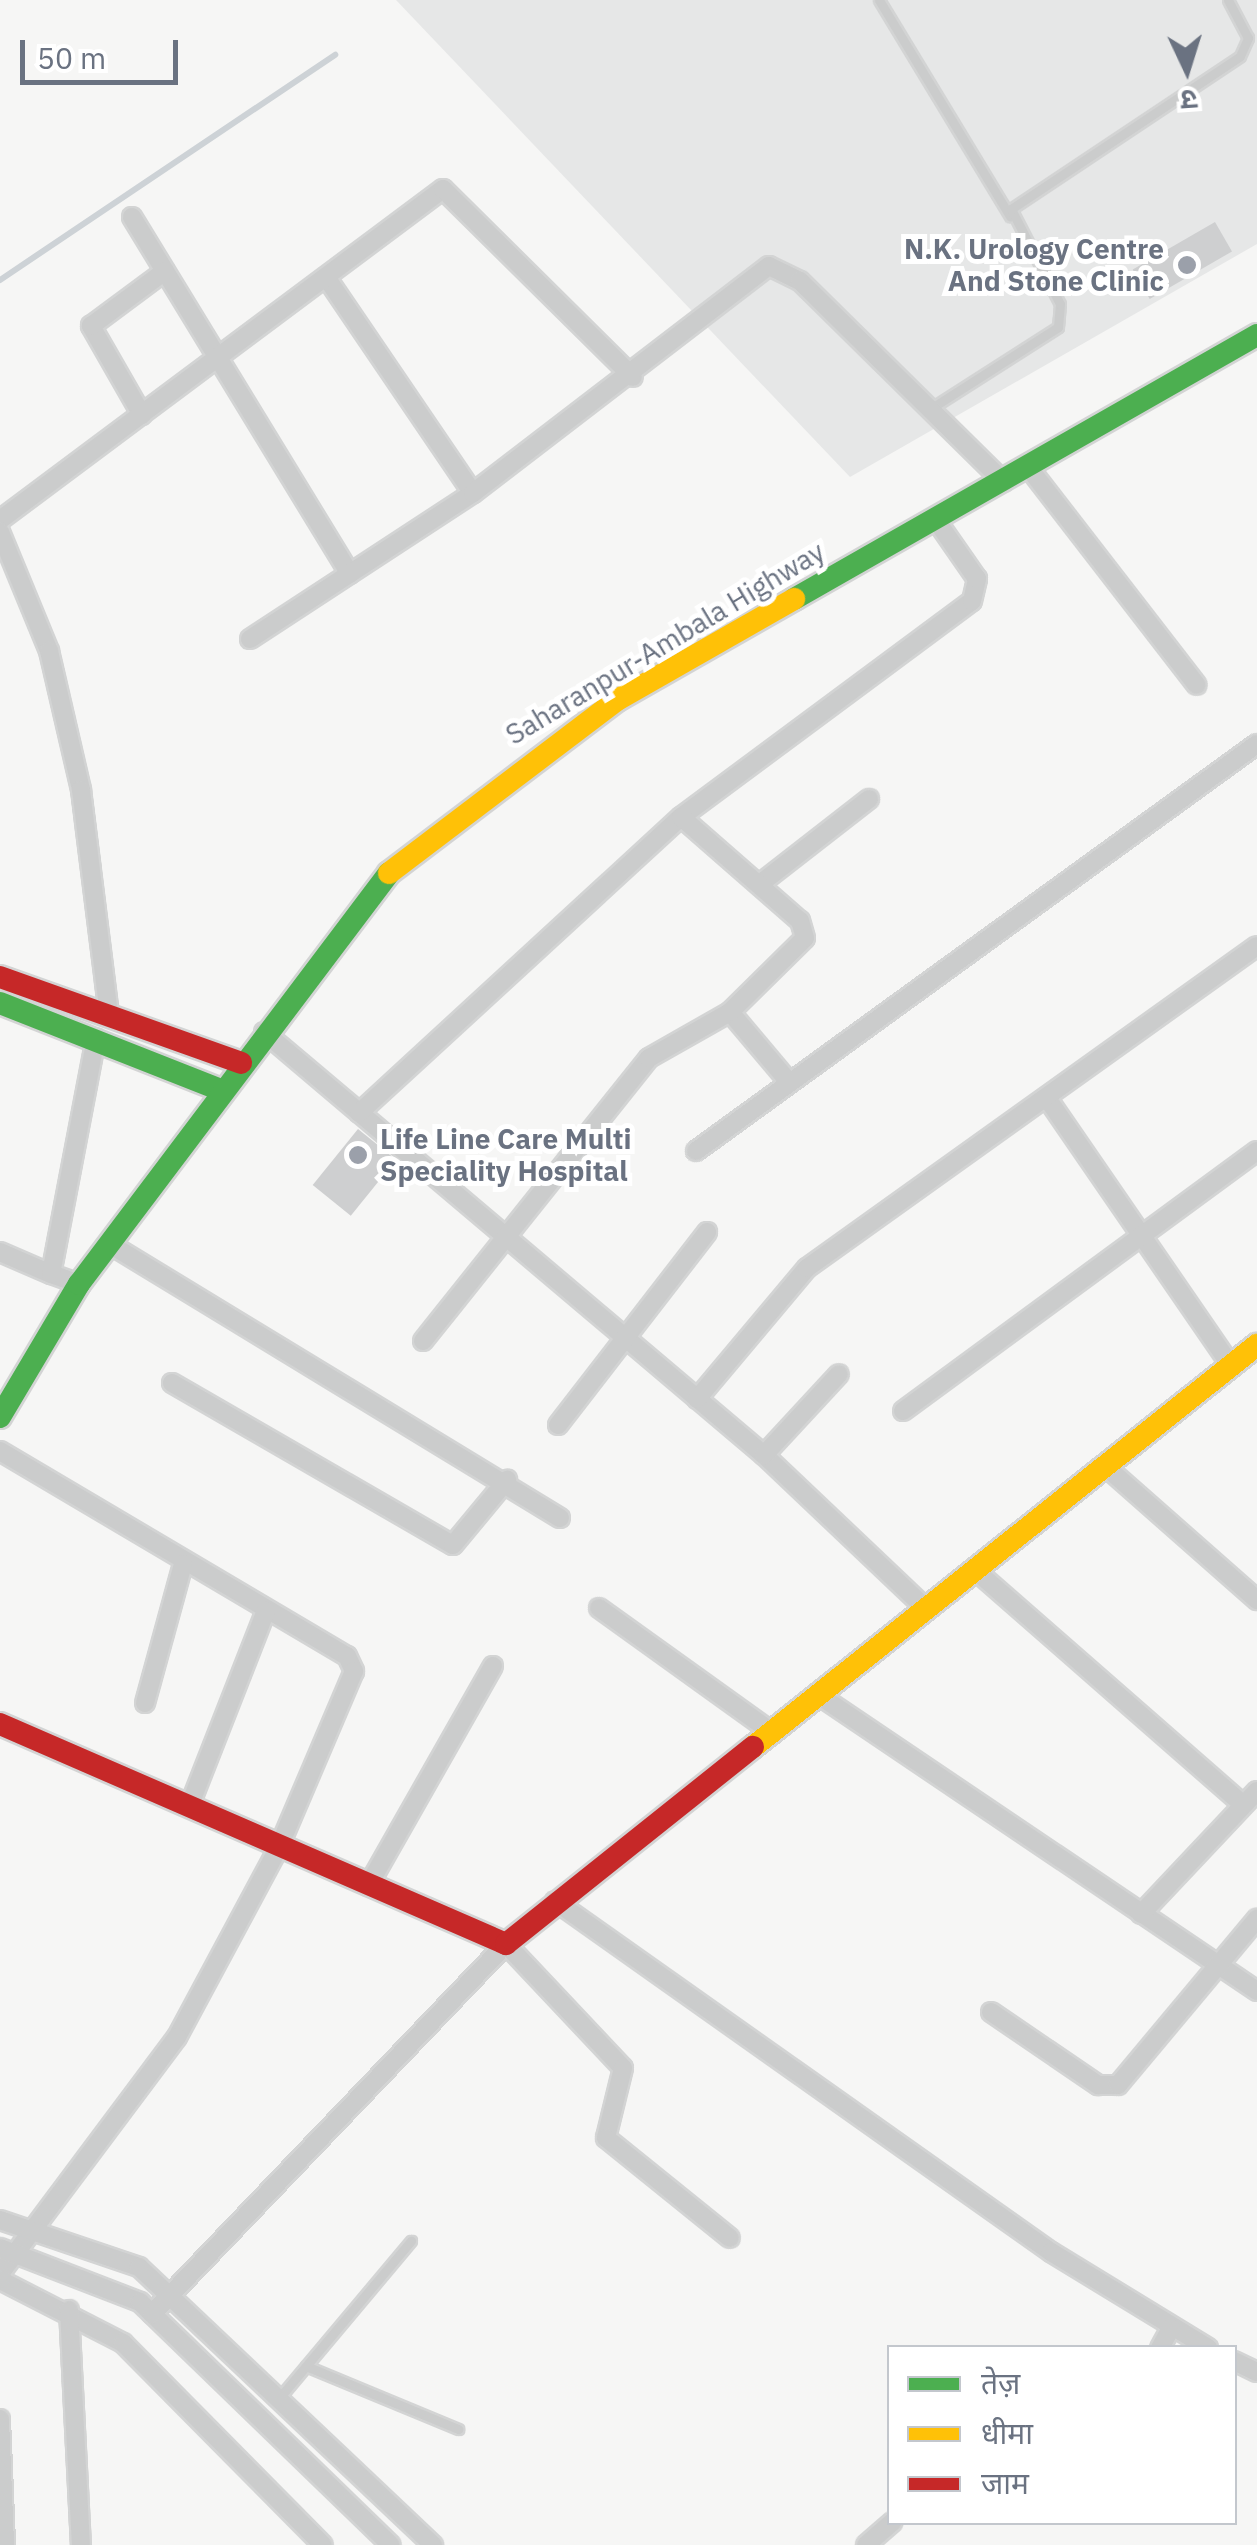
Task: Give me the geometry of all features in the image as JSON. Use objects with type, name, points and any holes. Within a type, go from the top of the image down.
[{"type":"main road","name":"Saharanpur-Ambala Highway","points":[[0,1417],[79,1284],[264,1032],[384,878],[490,784],[1257,335]]},
{"type":"main road","points":[[0,977],[241,1063]]},
{"type":"main road","points":[[0,1003],[222,1090]]},
{"type":"main road","points":[[0,1724],[506,1944],[555,1901],[1257,1346]]},
{"type":"street","points":[[0,520],[443,189],[633,376]]},
{"type":"street","points":[[132,216],[350,574]]},
{"type":"street","points":[[250,639],[472,493],[633,376],[769,266],[800,281],[1004,482]]},
{"type":"street","points":[[142,414],[91,326],[165,271]]},
{"type":"street","points":[[326,277],[472,493]]},
{"type":"street","points":[[1029,468],[1197,685]]},
{"type":"street","points":[[359,1113],[681,817],[972,601],[977,579],[936,520]]},
{"type":"street","points":[[0,532],[49,651],[81,790],[109,1016]]},
{"type":"street","points":[[696,1151],[1257,744]]},
{"type":"street","points":[[761,884],[869,799]]},
{"type":"street","points":[[423,1340],[649,1058],[730,1012],[805,938],[800,921],[681,817]]},
{"type":"street","points":[[697,1400],[807,1268],[1257,946]]},
{"type":"street","points":[[730,1012],[789,1082]]},
{"type":"street","points":[[264,1032],[764,1455],[926,1609]]},
{"type":"street","points":[[51,1274],[96,1038]]},
{"type":"street","points":[[1047,1098],[1231,1366]]},
{"type":"street","points":[[903,1411],[1257,1152]]},
{"type":"street","points":[[558,1425],[706,1232]]},
{"type":"street","points":[[108,1243],[507,1480],[560,1518]]},
{"type":"street","points":[[0,1252],[79,1284]]},
{"type":"street","points":[[764,1455],[839,1374]]},
{"type":"street","points":[[172,1383],[453,1545],[507,1480]]},
{"type":"street","points":[[0,1451],[183,1564],[347,1656],[354,1671],[279,1847],[160,2065],[36,2228],[9,2250],[0,2277],[70,2310],[122,2342],[324,2545]]},
{"type":"street","points":[[1105,1466],[1257,1600]]},
{"type":"street","points":[[145,1702],[183,1564]]},
{"type":"street","points":[[975,1570],[1243,1805]]},
{"type":"street","points":[[598,1608],[770,1731]]},
{"type":"street","points":[[190,1808],[266,1611]]},
{"type":"street","points":[[368,1886],[494,1666]]},
{"type":"street","points":[[817,1694],[1257,1991]]},
{"type":"street","points":[[1140,1914],[1257,1791]]},
{"type":"street","points":[[555,1901],[1171,2328],[1202,2345]]},
{"type":"street","points":[[991,2012],[1098,2085],[1118,2085],[1257,1919]]},
{"type":"street","points":[[152,2314],[506,1944],[623,2068],[606,2138],[730,2238]]},
{"type":"street","points":[[0,2220],[36,2228],[139,2267],[172,2292],[433,2545]]},
{"type":"street","points":[[9,2250],[113,2286],[152,2314],[391,2545]]},
{"type":"street","points":[[70,2310],[81,2545]]},
{"type":"street","points":[[1162,2345],[1171,2328]]},
{"type":"street","points":[[0,2419],[5,2545]]},
{"type":"street","points":[[866,2545],[889,2525]]},
{"type":"lane","points":[[879,0],[1060,304],[1058,327],[930,409]]},
{"type":"lane","points":[[1012,218],[1019,199],[1240,56],[1248,38],[1228,0]]},
{"type":"lane","points":[[280,2397],[411,2240]]},
{"type":"lane","points":[[306,2366],[458,2429]]},
{"type":"shaded area","points":[[396,0],[1257,0],[1257,244],[850,477]]},
{"type":"building","points":[[1215,222],[1232,251],[1150,299],[1133,270]]},
{"type":"building","points":[[358,1129],[396,1160],[351,1216],[313,1185]]},
{"type":"waterway","points":[[0,280],[335,55]]},
{"type":"traffic: fast","points":[[794,599],[1257,335]]},
{"type":"traffic: fast","points":[[0,1417],[79,1284],[389,873]]},
{"type":"traffic: fast","points":[[0,1003],[221,1090]]},
{"type":"traffic: slow","points":[[389,873],[617,700],[794,599]]},
{"type":"traffic: slow","points":[[753,1747],[1257,1345]]},
{"type":"traffic: jam","points":[[0,977],[241,1063]]},
{"type":"traffic: jam","points":[[0,1724],[506,1944],[753,1747]]},
{"type":"place","name":"N.K. Urology Centre And Stone Clinic","points":[[1187,265]]},
{"type":"place","name":"Life Line Care Multi Speciality Hospital","points":[[358,1155]]}]
